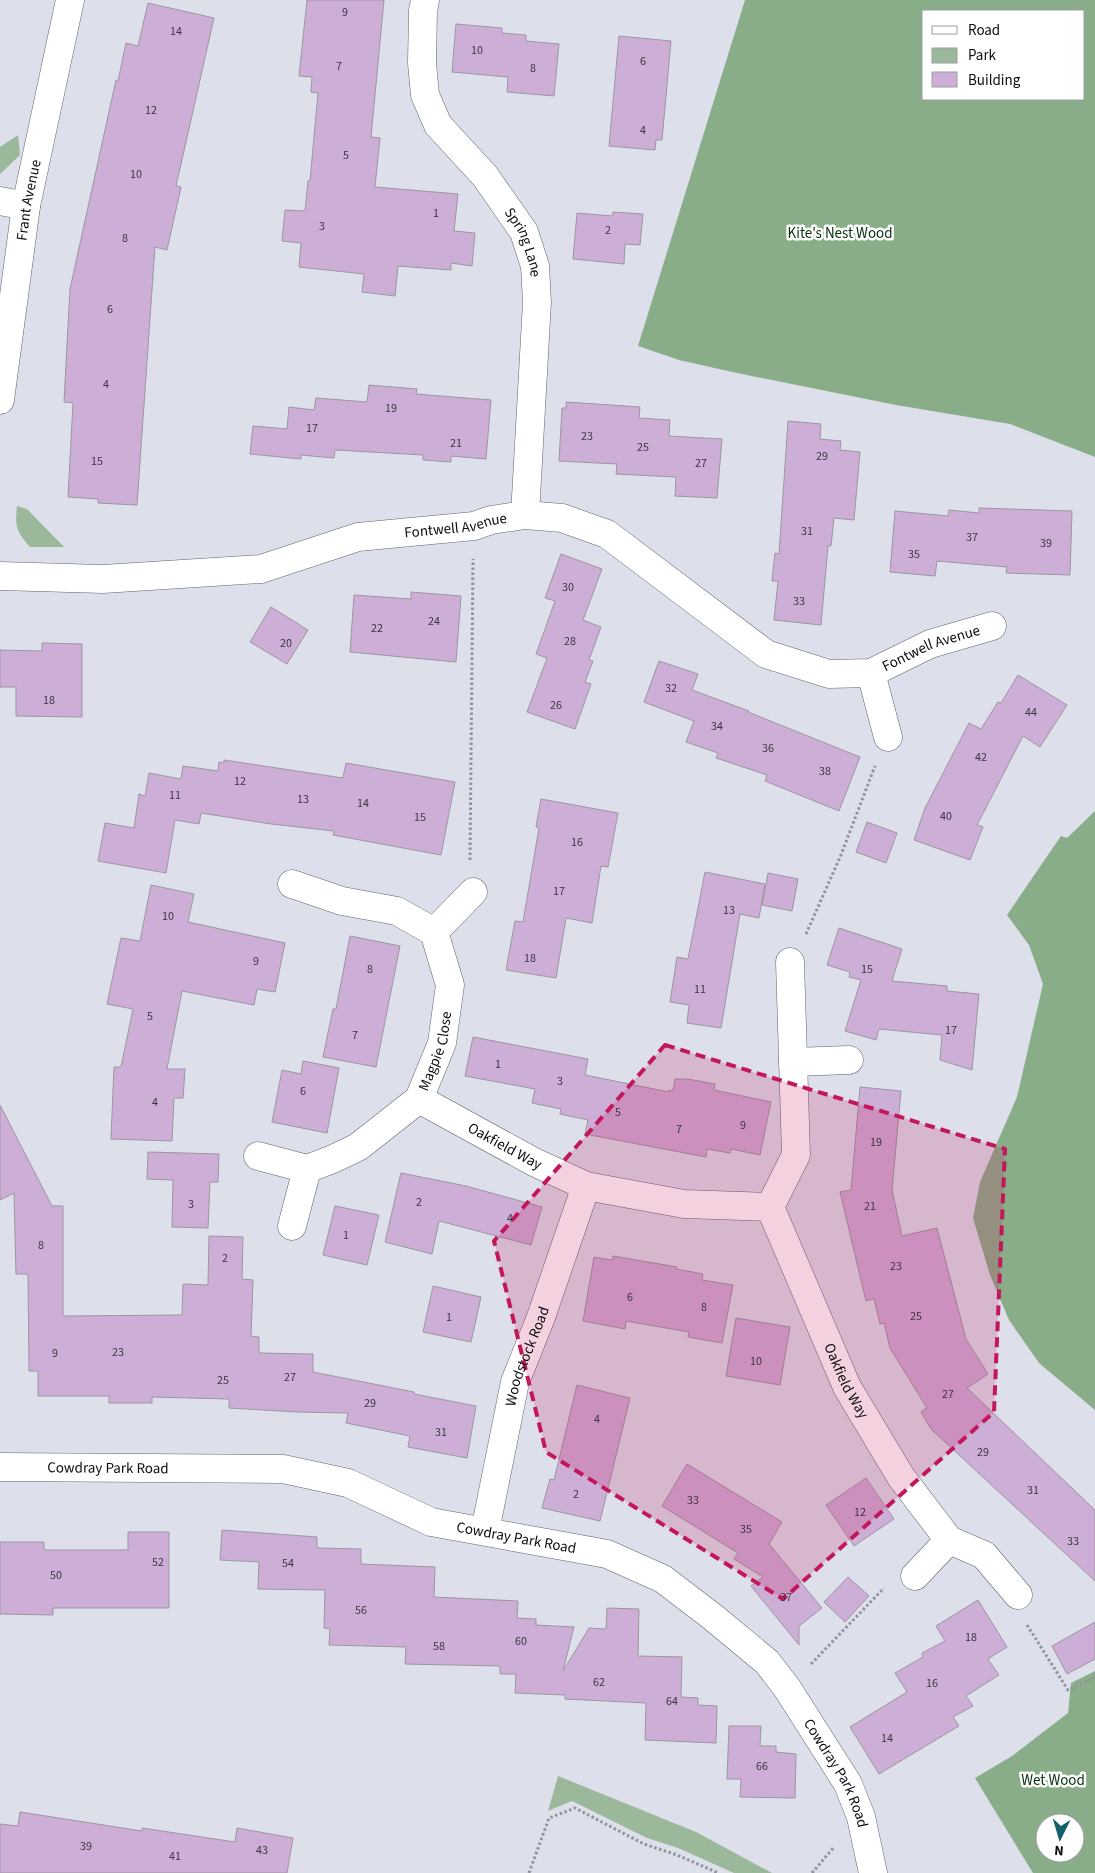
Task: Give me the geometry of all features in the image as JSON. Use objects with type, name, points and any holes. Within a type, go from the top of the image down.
[{"type":"street","name":"Frant Avenue","points":[[0,400],[13,203],[70,0]]},
{"type":"street","name":"Spring Lane","points":[[425,0],[422,63],[425,95],[438,125],[485,176],[524,232],[535,266],[537,302],[525,516]]},
{"type":"street","name":"Fontwell Avenue","points":[[0,576],[102,579],[261,570],[358,537],[474,526],[491,520],[525,516],[562,518],[607,534],[766,654],[829,674],[871,673],[930,644],[992,626]]},
{"type":"street","name":"Fontwell Avenue","points":[[871,673],[888,737]]},
{"type":"street","points":[[292,884],[342,901],[397,911],[434,932],[473,892]]},
{"type":"street","name":"Magpie Close","points":[[307,1169],[334,1159],[358,1147],[419,1099],[442,1042],[450,985],[434,932]]},
{"type":"street","points":[[770,1207],[796,1155],[790,962]]},
{"type":"street","points":[[793,1062],[849,1060]]},
{"type":"street","name":"Oakfield Way","points":[[419,1099],[534,1162],[586,1186],[684,1204],[770,1207],[847,1387],[901,1477],[949,1540],[984,1555],[1018,1595]]},
{"type":"street","points":[[258,1156],[307,1169],[292,1226]]},
{"type":"street","name":"Woodstock Road","points":[[485,1531],[515,1382],[542,1317],[586,1186]]},
{"type":"street","name":"Cowdray Park Road","points":[[0,1467],[282,1469],[348,1483],[431,1522],[607,1554],[663,1579],[767,1662],[787,1688],[848,1784],[860,1818],[873,1873]]},
{"type":"street","points":[[915,1576],[949,1540]]},
{"type":"path","points":[[473,892],[470,871],[474,526]]},
{"type":"path","points":[[790,962],[800,947],[841,855],[879,754],[888,737]]},
{"type":"path","points":[[787,1688],[896,1575],[915,1576]]},
{"type":"path","points":[[1018,1595],[1015,1608],[1068,1690],[1095,1677]]},
{"type":"path","points":[[528,1873],[550,1818],[575,1808],[644,1844],[677,1855],[718,1873]]},
{"type":"highlighted area","points":[[665,1045],[1005,1149],[994,1412],[783,1599],[546,1452],[494,1241]]},
{"type":"green space","name":"Kite's Nest Wood","points":[[745,0],[1095,0],[1095,457],[1010,424],[896,405],[679,360],[638,346]]},
{"type":"green space","points":[[18,135],[20,155],[0,174],[0,147]]},
{"type":"green space","points":[[17,506],[27,509],[64,547],[30,547],[18,528],[16,519]]},
{"type":"green space","points":[[1095,811],[1095,1410],[1039,1363],[1009,1320],[990,1275],[973,1218],[980,1182],[1017,1097],[1043,984],[1029,945],[1007,915],[1061,836],[1067,838]]},
{"type":"green space","name":"Wet Wood","points":[[1095,1671],[1095,1873],[1033,1873],[975,1778],[1012,1756],[1068,1713],[1071,1683]]},
{"type":"green space","points":[[558,1776],[696,1832],[772,1873],[734,1873],[678,1848],[647,1838],[572,1801],[548,1811]]},
{"type":"building","points":[[307,0],[384,0],[371,137],[380,138],[375,187],[458,194],[454,231],[475,233],[472,266],[451,263],[451,270],[398,266],[395,296],[362,292],[364,274],[299,267],[301,243],[282,241],[285,210],[305,211],[308,181],[310,181],[318,93],[311,92],[312,77],[299,76]]},
{"type":"building","points":[[148,3],[214,18],[176,186],[181,187],[167,250],[155,247],[137,505],[98,503],[98,499],[68,497],[73,403],[64,402],[70,289],[116,80],[118,81],[126,43],[138,46]]},
{"type":"building","points":[[456,24],[502,28],[502,33],[526,35],[526,41],[559,44],[554,96],[507,92],[508,77],[452,72]]},
{"type":"building","points":[[619,36],[671,41],[662,140],[656,140],[655,150],[609,146]]},
{"type":"building","points":[[613,212],[643,214],[640,245],[625,244],[624,264],[573,259],[577,213],[612,216]]},
{"type":"building","points":[[369,385],[417,389],[416,394],[491,400],[486,459],[451,456],[451,462],[423,460],[423,455],[335,450],[334,458],[301,455],[301,459],[250,454],[253,426],[287,429],[289,407],[314,410],[316,398],[367,402]]},
{"type":"building","points":[[566,402],[640,407],[639,418],[670,420],[669,436],[722,439],[717,498],[675,496],[676,477],[616,474],[617,464],[559,461],[562,408],[566,408]]},
{"type":"building","points":[[788,421],[821,424],[820,439],[841,441],[840,450],[860,452],[854,520],[834,518],[831,546],[828,546],[821,625],[774,620],[778,581],[772,581],[775,553],[779,554]]},
{"type":"building","points":[[979,508],[1072,511],[1070,575],[1006,573],[1007,567],[937,561],[935,576],[890,572],[895,511],[948,516],[949,510],[979,513]]},
{"type":"building","points":[[561,554],[602,569],[583,620],[601,627],[589,660],[593,661],[585,682],[591,684],[575,729],[527,712],[547,658],[536,654],[555,601],[545,598]]},
{"type":"building","points":[[411,592],[461,596],[456,662],[350,652],[354,595],[411,599]]},
{"type":"building","points":[[271,607],[308,630],[287,664],[250,642]]},
{"type":"building","points":[[42,643],[82,644],[82,717],[16,716],[16,687],[0,687],[0,650],[42,651]]},
{"type":"building","points":[[659,661],[698,674],[692,690],[749,711],[860,757],[839,811],[765,781],[767,775],[716,758],[718,753],[686,742],[694,721],[644,702]]},
{"type":"building","points":[[1018,675],[1067,705],[1040,747],[1023,736],[977,825],[983,827],[970,860],[914,840],[925,808],[969,723],[981,729],[998,702],[1001,703]]},
{"type":"building","points":[[224,760],[343,778],[346,763],[455,782],[441,855],[333,835],[334,831],[271,824],[201,813],[199,824],[175,820],[166,873],[98,861],[105,823],[134,828],[139,794],[145,796],[149,773],[181,779],[183,766],[218,771],[219,762],[224,763]]},
{"type":"building","points":[[541,799],[618,813],[608,867],[601,866],[592,923],[566,918],[556,978],[506,970],[515,921],[523,922],[539,828],[536,827]]},
{"type":"building","points":[[867,822],[897,833],[886,863],[856,852]]},
{"type":"building","points":[[705,872],[765,884],[759,918],[740,914],[721,1028],[687,1023],[689,1005],[670,1002],[677,957],[688,959]]},
{"type":"building","points":[[768,873],[798,879],[792,911],[762,905]]},
{"type":"building","points":[[151,885],[194,894],[188,922],[285,943],[275,992],[257,989],[254,1005],[182,991],[167,1069],[185,1069],[183,1098],[174,1098],[172,1141],[111,1139],[114,1067],[121,1067],[133,1009],[107,1004],[121,938],[140,941]]},
{"type":"building","points":[[839,928],[902,949],[892,981],[947,986],[947,991],[979,994],[972,1070],[940,1060],[942,1035],[879,1029],[876,1040],[845,1031],[861,980],[849,977],[850,972],[827,965]]},
{"type":"building","points":[[350,936],[400,946],[376,1067],[323,1057],[333,1009],[336,1009]]},
{"type":"building","points":[[473,1037],[588,1059],[585,1075],[669,1092],[669,1090],[673,1091],[675,1079],[688,1079],[715,1084],[714,1090],[771,1102],[760,1155],[731,1149],[730,1153],[707,1149],[706,1157],[585,1134],[588,1120],[560,1114],[561,1109],[532,1103],[535,1089],[465,1076]]},
{"type":"building","points":[[303,1061],[339,1068],[327,1133],[272,1122],[282,1070],[301,1074]]},
{"type":"building","points":[[860,1087],[901,1091],[892,1190],[902,1236],[937,1228],[966,1339],[988,1374],[967,1388],[1095,1510],[1095,1581],[931,1429],[921,1412],[927,1408],[890,1348],[884,1323],[880,1324],[874,1299],[866,1301],[840,1192],[851,1190]]},
{"type":"building","points":[[0,1105],[52,1206],[63,1206],[63,1316],[182,1315],[183,1284],[208,1285],[209,1236],[243,1237],[242,1279],[253,1280],[251,1336],[259,1337],[259,1353],[313,1354],[313,1372],[476,1406],[467,1458],[408,1447],[410,1436],[346,1423],[348,1413],[229,1408],[229,1399],[152,1397],[152,1403],[109,1403],[109,1396],[38,1396],[38,1371],[29,1371],[28,1274],[16,1274],[14,1193],[0,1200]]},
{"type":"building","points":[[148,1152],[219,1154],[218,1182],[210,1182],[208,1228],[172,1227],[173,1180],[147,1179]]},
{"type":"building","points":[[401,1173],[466,1186],[542,1207],[531,1245],[439,1221],[432,1254],[385,1242]]},
{"type":"building","points":[[335,1206],[379,1215],[367,1265],[323,1255]]},
{"type":"building","points":[[613,1256],[677,1267],[676,1269],[703,1274],[702,1280],[733,1285],[722,1343],[688,1337],[689,1332],[626,1321],[625,1329],[583,1321],[594,1257],[612,1260]]},
{"type":"building","points":[[433,1286],[481,1297],[471,1342],[423,1332]]},
{"type":"building","points":[[736,1318],[790,1327],[780,1385],[726,1376]]},
{"type":"building","points":[[577,1385],[630,1398],[600,1521],[542,1508],[550,1479],[554,1480]]},
{"type":"building","points":[[687,1464],[782,1522],[769,1544],[822,1608],[799,1626],[799,1645],[751,1586],[763,1577],[734,1559],[738,1553],[662,1506]]},
{"type":"building","points":[[866,1478],[894,1519],[854,1546],[826,1505]]},
{"type":"building","points":[[222,1530],[317,1537],[317,1548],[361,1549],[361,1564],[435,1567],[434,1597],[518,1601],[517,1618],[536,1619],[536,1625],[574,1627],[563,1671],[589,1628],[606,1629],[607,1608],[639,1609],[638,1656],[682,1657],[681,1697],[698,1698],[698,1705],[717,1706],[716,1743],[645,1740],[646,1703],[565,1699],[565,1695],[515,1693],[516,1674],[500,1674],[500,1666],[405,1664],[406,1647],[329,1645],[330,1629],[324,1628],[325,1590],[258,1589],[259,1562],[220,1560]]},
{"type":"building","points":[[128,1532],[169,1532],[169,1608],[53,1608],[53,1615],[0,1614],[0,1542],[44,1542],[44,1550],[128,1550]]},
{"type":"building","points":[[848,1577],[869,1596],[845,1622],[824,1602]]},
{"type":"building","points":[[978,1600],[1007,1647],[988,1659],[999,1675],[966,1696],[973,1706],[953,1717],[959,1726],[879,1774],[850,1727],[907,1692],[895,1673],[923,1657],[922,1653],[945,1641],[936,1626]]},
{"type":"building","points":[[1095,1622],[1095,1659],[1067,1674],[1052,1646]]},
{"type":"building","points":[[729,1726],[761,1726],[760,1746],[776,1746],[776,1752],[796,1754],[795,1798],[740,1797],[741,1779],[727,1779]]},
{"type":"building","points":[[20,1812],[142,1831],[142,1828],[235,1842],[237,1828],[293,1838],[287,1873],[0,1873],[0,1824],[18,1826]]}]
